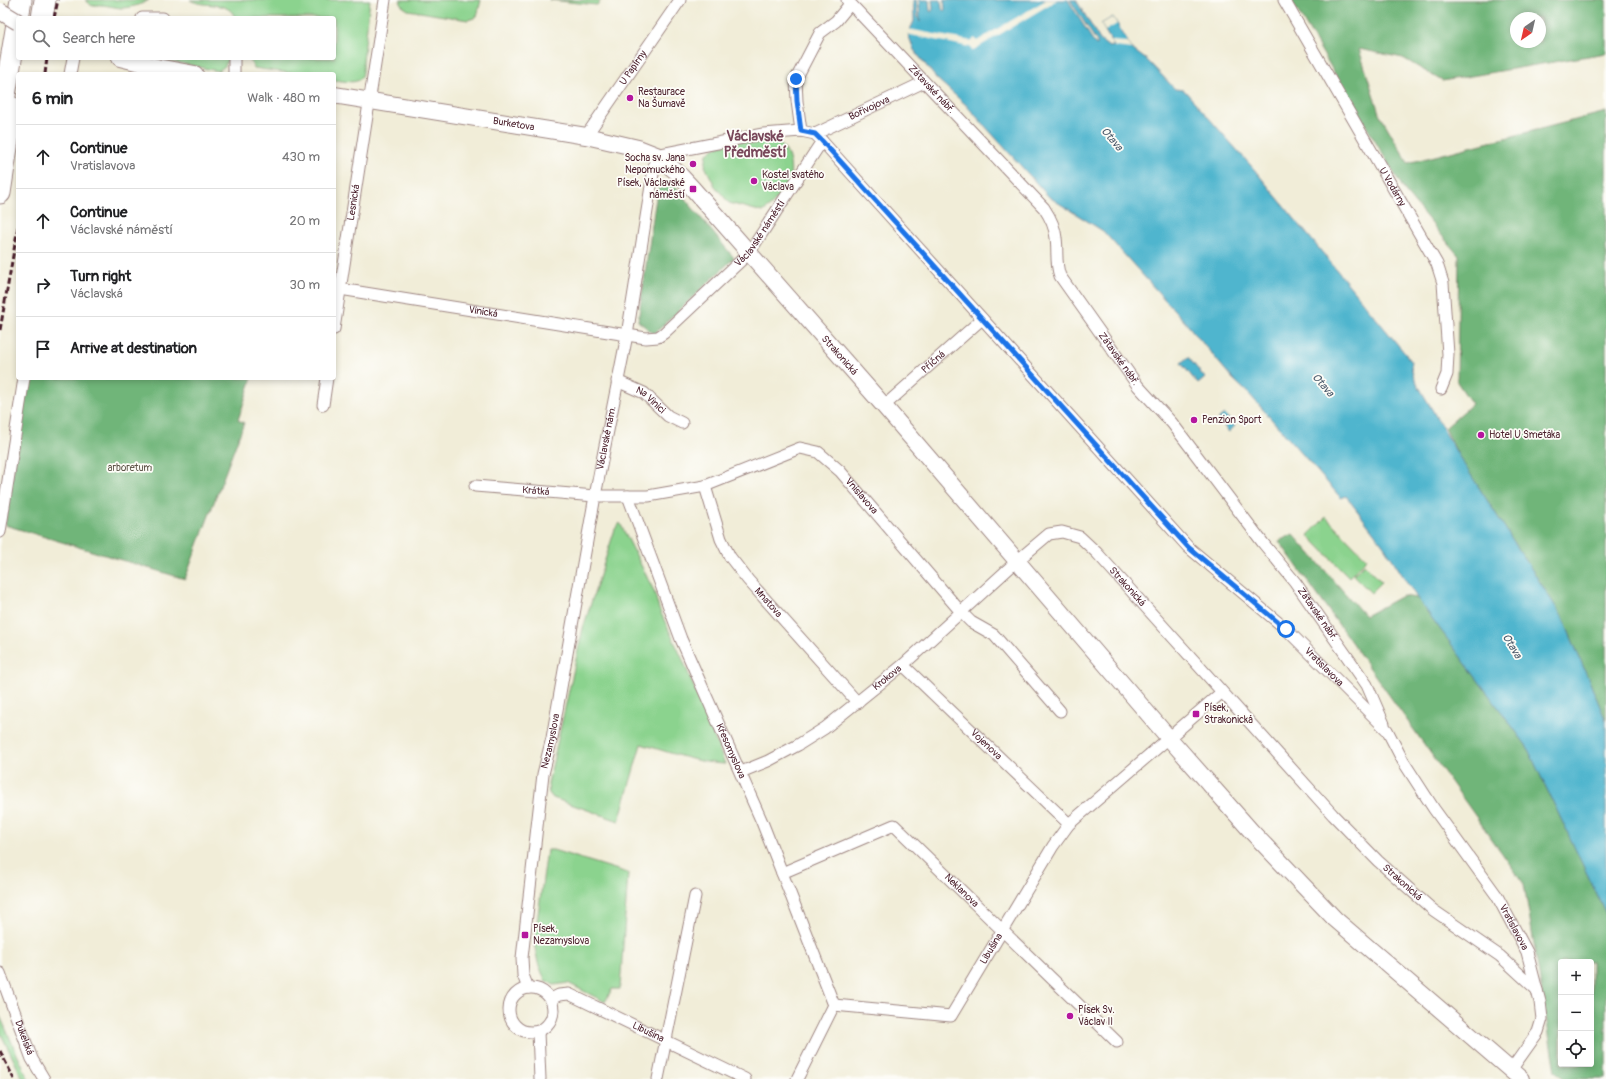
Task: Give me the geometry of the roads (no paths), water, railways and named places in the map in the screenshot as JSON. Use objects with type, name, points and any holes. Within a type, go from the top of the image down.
[{"type":"highway","points":[[17,16],[20,0]]},
{"type":"highway","points":[[26,16],[29,0]]},
{"type":"highway","points":[[42,16],[45,0]]},
{"type":"highway","points":[[0,125],[16,25]]},
{"type":"highway","points":[[19,72],[21,60]]},
{"type":"highway","points":[[0,193],[16,88]]},
{"type":"main road","points":[[0,12],[16,21]]},
{"type":"main road","points":[[128,60],[184,72]]},
{"type":"main road","name":"Burketova","points":[[336,95],[586,136],[638,148],[656,155]]},
{"type":"main road","name":"Strakonická","points":[[656,155],[678,173],[693,188],[884,406],[1168,737],[1252,832],[1335,919],[1516,1075]]},
{"type":"street","points":[[370,100],[385,0]]},
{"type":"street","name":"U Papírny","points":[[586,136],[680,0]]},
{"type":"street","name":"U Vodárny","points":[[1284,0],[1437,264],[1443,283],[1448,354],[1448,374],[1441,389]]},
{"type":"street","points":[[801,131],[796,79],[820,33],[836,21],[849,2]]},
{"type":"street","name":"Zátavské nábř.","points":[[849,2],[1044,208],[1055,231],[1056,268],[1060,276],[1138,386],[1172,423],[1263,543],[1295,582],[1367,685],[1387,730]]},
{"type":"street","points":[[70,72],[73,60]]},
{"type":"street","points":[[234,60],[234,72]]},
{"type":"street","name":"Bořivojova","points":[[818,137],[924,82]]},
{"type":"street","name":"Lesnická","points":[[336,316],[370,100]]},
{"type":"street","points":[[617,381],[627,335],[656,155],[763,134],[801,131],[818,137]]},
{"type":"street","name":"Václavské náměstí","points":[[627,335],[652,338],[664,333],[749,253],[818,137]]},
{"type":"street","name":"Vratislavova","points":[[818,137],[1188,547],[1286,629],[1387,730],[1403,761],[1434,809],[1497,896],[1527,952],[1537,990]]},
{"type":"street","name":"Vinická","points":[[340,289],[627,335]]},
{"type":"street","name":"Příčná","points":[[884,406],[982,319]]},
{"type":"street","points":[[0,532],[24,380]]},
{"type":"street","points":[[323,405],[327,380]]},
{"type":"street","name":"Na Vinici","points":[[617,381],[644,392],[668,416],[682,423]]},
{"type":"street","name":"Václavské nám.","points":[[595,496],[617,381]]},
{"type":"street","name":"Vnislavova","points":[[595,496],[648,496],[705,486],[800,448],[818,452],[840,471],[961,612],[971,622],[994,635],[1060,711]]},
{"type":"street","name":"Krátká","points":[[475,486],[595,496]]},
{"type":"street","name":"Mnatova","points":[[705,486],[721,539],[730,557],[748,580],[858,703]]},
{"type":"street","name":"Nezamyslova","points":[[528,988],[523,975],[522,958],[543,774],[552,738],[595,496]]},
{"type":"street","name":"Křesomyslova","points":[[628,496],[681,639],[741,772],[834,1005]]},
{"type":"street","name":"Strakonická","points":[[1017,561],[1049,534],[1062,532],[1080,537],[1097,553],[1333,815],[1378,861],[1433,910],[1500,956],[1537,990],[1542,1019],[1538,1032],[1516,1075]]},
{"type":"street","name":"Krokova","points":[[741,772],[798,746],[858,703],[903,665],[1017,561]]},
{"type":"street","name":"Vojenova","points":[[903,665],[1069,824]]},
{"type":"street","points":[[1168,737],[1221,692]]},
{"type":"street","name":"Libušina","points":[[834,1005],[951,1016],[1053,846],[1069,824],[1168,737]]},
{"type":"street","name":"Neklanova","points":[[782,873],[894,825],[1117,1042]]},
{"type":"street","points":[[658,1079],[695,896]]},
{"type":"street","name":"Dukelská","points":[[0,973],[32,1060],[44,1079]]},
{"type":"street","points":[[528,988],[537,989],[545,993],[551,999],[553,1015],[545,1028],[538,1032],[530,1033],[522,1031],[515,1026],[510,1019],[509,1011],[512,1000],[520,991],[528,988]]},
{"type":"street","name":"Libušina","points":[[551,999],[558,995],[569,994],[745,1079]]},
{"type":"street","points":[[797,1079],[834,1005]]},
{"type":"street","points":[[538,1032],[540,1079]]},
{"type":"water","name":"Otava","points":[[913,0],[916,0],[920,22],[919,0],[929,0],[931,12],[933,9],[932,0],[941,0],[942,9],[944,11],[944,0],[1068,0],[1097,45],[1097,42],[1070,0],[1076,0],[1100,40],[1109,47],[1114,46],[1101,24],[1113,17],[1132,49],[1148,61],[1175,89],[1184,90],[1253,168],[1412,362],[1411,367],[1414,378],[1458,455],[1563,618],[1606,721],[1606,914],[1526,745],[1417,598],[1384,546],[1346,496],[1341,498],[1250,395],[1232,378],[1185,322],[1103,231],[1049,197],[965,104],[936,78],[914,50],[908,34],[914,21]]},
{"type":"water","points":[[1188,357],[1205,378],[1198,384],[1181,363]]},
{"type":"water","points":[[1224,414],[1235,426],[1229,432],[1218,419]]},
{"type":"railway","points":[[54,16],[58,0]]},
{"type":"railway","points":[[45,72],[47,60]]},
{"type":"railway","points":[[0,330],[16,238]]},
{"type":"railway","points":[[0,1051],[14,1079]]},
{"type":"place","name":"Restaurace Na Šumavě","points":[[630,98]]},
{"type":"place","name":"Socha sv. Jana Nepomuckého","points":[[693,164]]},
{"type":"place","name":"Kostel svatého Václava","points":[[754,181]]},
{"type":"place","name":"Písek, Václavské náměstí","points":[[693,189]]},
{"type":"place","name":"Penzion Sport","points":[[1194,420]]},
{"type":"place","name":"Hotel U Smetáka","points":[[1481,435]]},
{"type":"place","name":"Písek, Strakonická","points":[[1196,714]]},
{"type":"place","name":"Písek, Nezamyslova","points":[[525,935]]},
{"type":"place","name":"Písek Sv. Václav II","points":[[1070,1016]]},
{"type":"district","name":"Václavské Předměstí","points":[[755,144]]},
{"type":"park label","name":"arboretum","points":[[130,468]]}]
